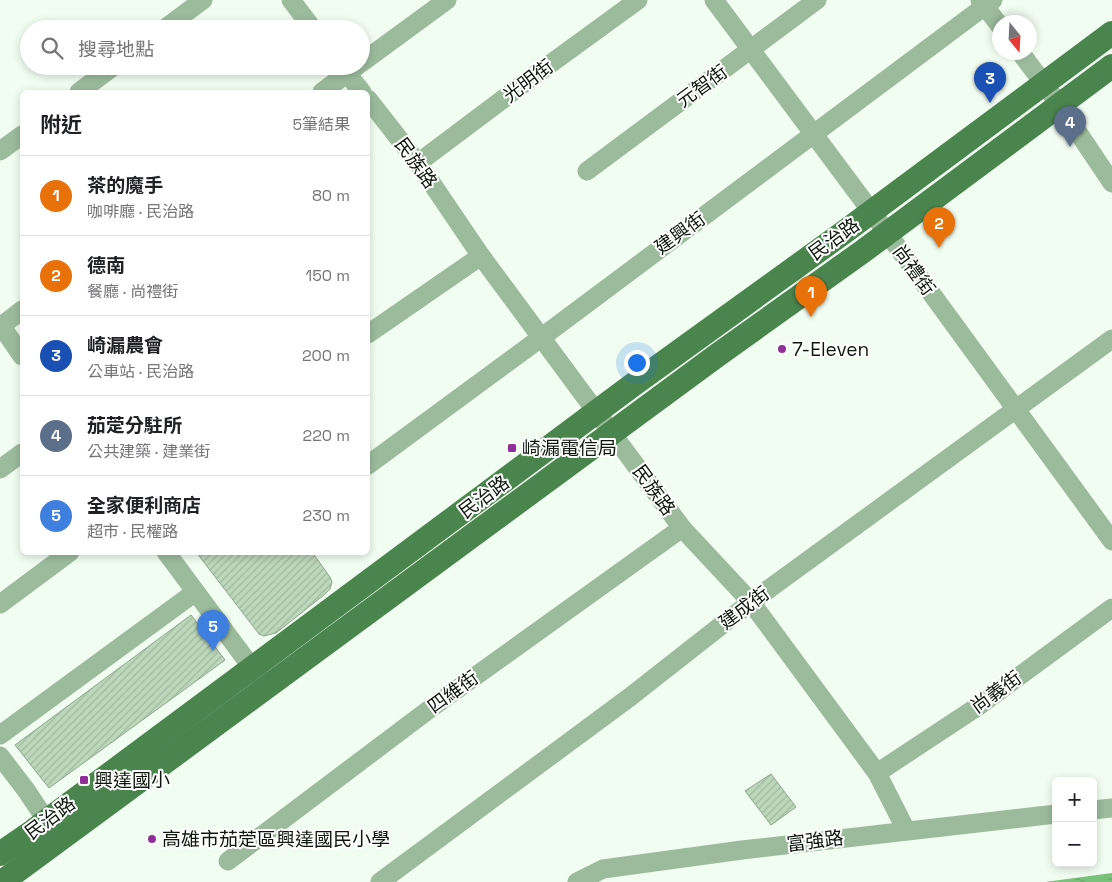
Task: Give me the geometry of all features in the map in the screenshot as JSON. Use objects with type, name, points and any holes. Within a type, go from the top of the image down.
[{"type":"main road","name":"民治路","points":[[0,854],[1112,32]]},
{"type":"main road","name":"民治路","points":[[2,882],[888,234],[1112,66]]},
{"type":"street","points":[[176,20],[203,0]]},
{"type":"street","points":[[292,0],[306,20]]},
{"type":"street","points":[[370,54],[447,0]]},
{"type":"street","name":"光明街","points":[[418,163],[638,0]]},
{"type":"street","name":"尚禮街","points":[[714,0],[752,49],[813,135],[888,234],[1112,541]]},
{"type":"street","name":"元智街","points":[[587,171],[817,0]]},
{"type":"street","points":[[986,2],[994,15]]},
{"type":"street","name":"建興街","points":[[370,464],[813,135],[986,2]]},
{"type":"street","points":[[1026,60],[1059,104],[1112,183]]},
{"type":"street","points":[[82,90],[102,75]]},
{"type":"street","points":[[324,90],[342,75]]},
{"type":"street","points":[[355,75],[361,90]]},
{"type":"street","name":"民族路","points":[[370,102],[418,163],[481,256],[682,528],[751,602],[877,773],[906,830]]},
{"type":"street","points":[[0,151],[20,136]]},
{"type":"street","points":[[370,326],[481,256]]},
{"type":"street","points":[[20,311],[0,326],[20,353]]},
{"type":"street","name":"建成街","points":[[380,882],[630,697],[751,602],[1112,339]]},
{"type":"street","points":[[0,469],[20,454]]},
{"type":"street","name":"四維街","points":[[228,861],[431,708],[682,528]]},
{"type":"street","points":[[0,604],[66,555]]},
{"type":"street","points":[[168,555],[267,688]]},
{"type":"street","points":[[0,735],[194,592]]},
{"type":"street","name":"尚義街","points":[[877,773],[980,705],[1112,608]]},
{"type":"street","points":[[0,756],[60,840]]},
{"type":"street","points":[[1097,810],[1112,808]]},
{"type":"street","name":"富強路","points":[[577,882],[603,869],[732,851],[1052,814]]},
{"type":"water","points":[[1112,873],[1112,882],[1045,882]]},
{"type":"building","points":[[198,555],[314,555],[330,577],[332,582],[330,589],[276,633],[264,636],[259,634]]},
{"type":"building","points":[[191,615],[225,660],[49,788],[15,745]]},
{"type":"building","points":[[771,774],[796,807],[771,825],[745,791]]},
{"type":"place","name":"崎漏農會","points":[[990,103]]},
{"type":"place","name":"茄萣分駐所","points":[[1070,147]]},
{"type":"place","name":"德南","points":[[939,248]]},
{"type":"place","name":"茶的魔手","points":[[811,317]]},
{"type":"place","name":"7-Eleven","points":[[782,349]]},
{"type":"place","name":"崎漏電信局","points":[[512,448]]},
{"type":"place","name":"全家便利商店","points":[[213,651]]},
{"type":"place","name":"興達國小","points":[[84,780]]},
{"type":"place","name":"高雄市茄萣區興達國民小學","points":[[152,839]]}]
